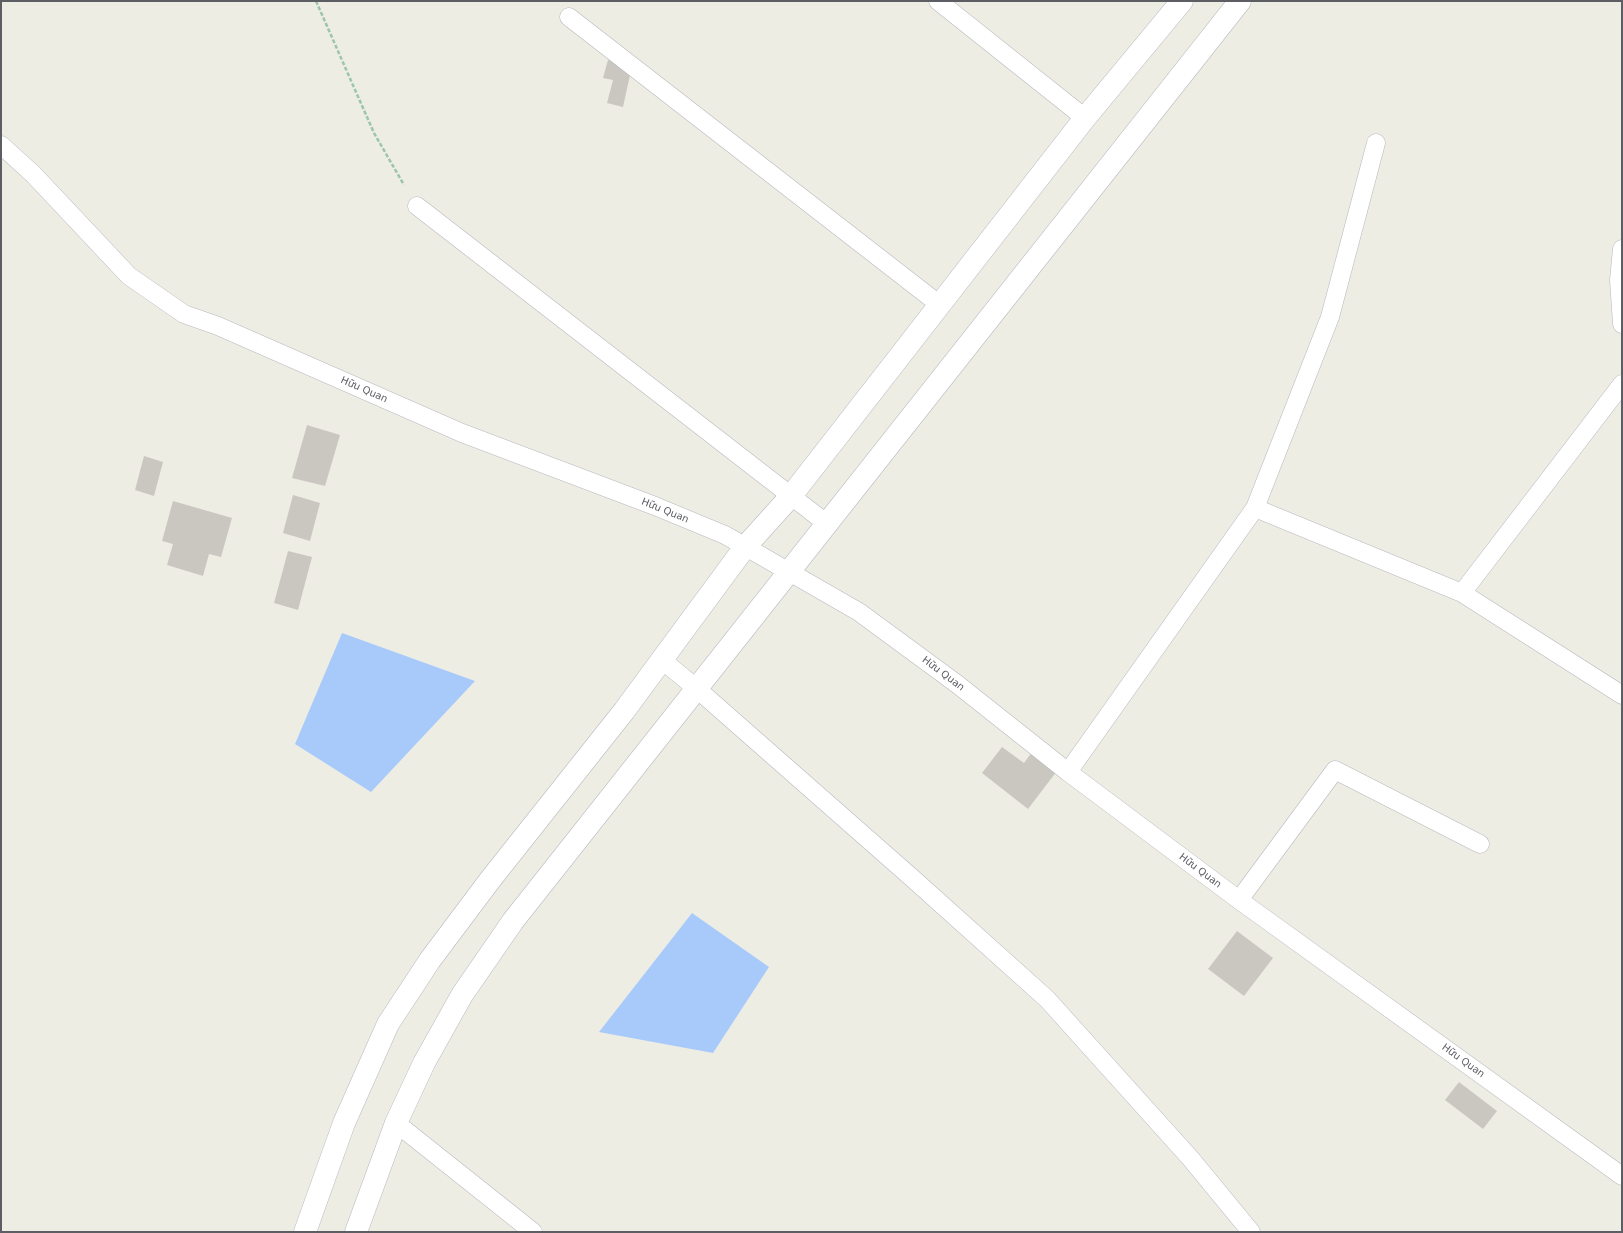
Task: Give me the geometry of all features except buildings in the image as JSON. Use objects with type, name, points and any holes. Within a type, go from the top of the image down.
[{"type":"street","points":[[305,1232],[344,1123],[388,1024],[430,960],[490,880],[624,712],[745,547],[791,496],[1086,118],[1182,1]]},
{"type":"street","points":[[356,1232],[396,1123],[424,1063],[462,995],[513,921],[1240,1]]},
{"type":"lane","points":[[938,1],[1086,118]]},
{"type":"lane","points":[[569,17],[940,305]]},
{"type":"lane","points":[[1068,772],[1255,508],[1330,317],[1376,143]]},
{"type":"lane","name":"Hữu Quan","points":[[1,145],[33,174],[129,276],[184,314],[218,326],[462,433],[725,535],[859,612],[957,684],[1068,772],[1239,900],[1622,1176]]},
{"type":"lane","points":[[417,206],[826,523]]},
{"type":"lane","points":[[1622,249],[1619,280],[1622,324]]},
{"type":"lane","points":[[1462,593],[1622,384]]},
{"type":"lane","points":[[1255,508],[1462,593],[1622,695]]},
{"type":"lane","points":[[662,660],[696,688],[911,877],[1047,999],[1191,1159],[1251,1232]]},
{"type":"lane","points":[[1239,900],[1335,770],[1480,844]]},
{"type":"lane","points":[[396,1123],[533,1232]]},
{"type":"path","points":[[316,1],[374,133],[417,206]]},
{"type":"water","points":[[342,633],[475,681],[371,792],[295,744]]},
{"type":"water","points":[[692,913],[769,967],[713,1053],[599,1032]]}]
